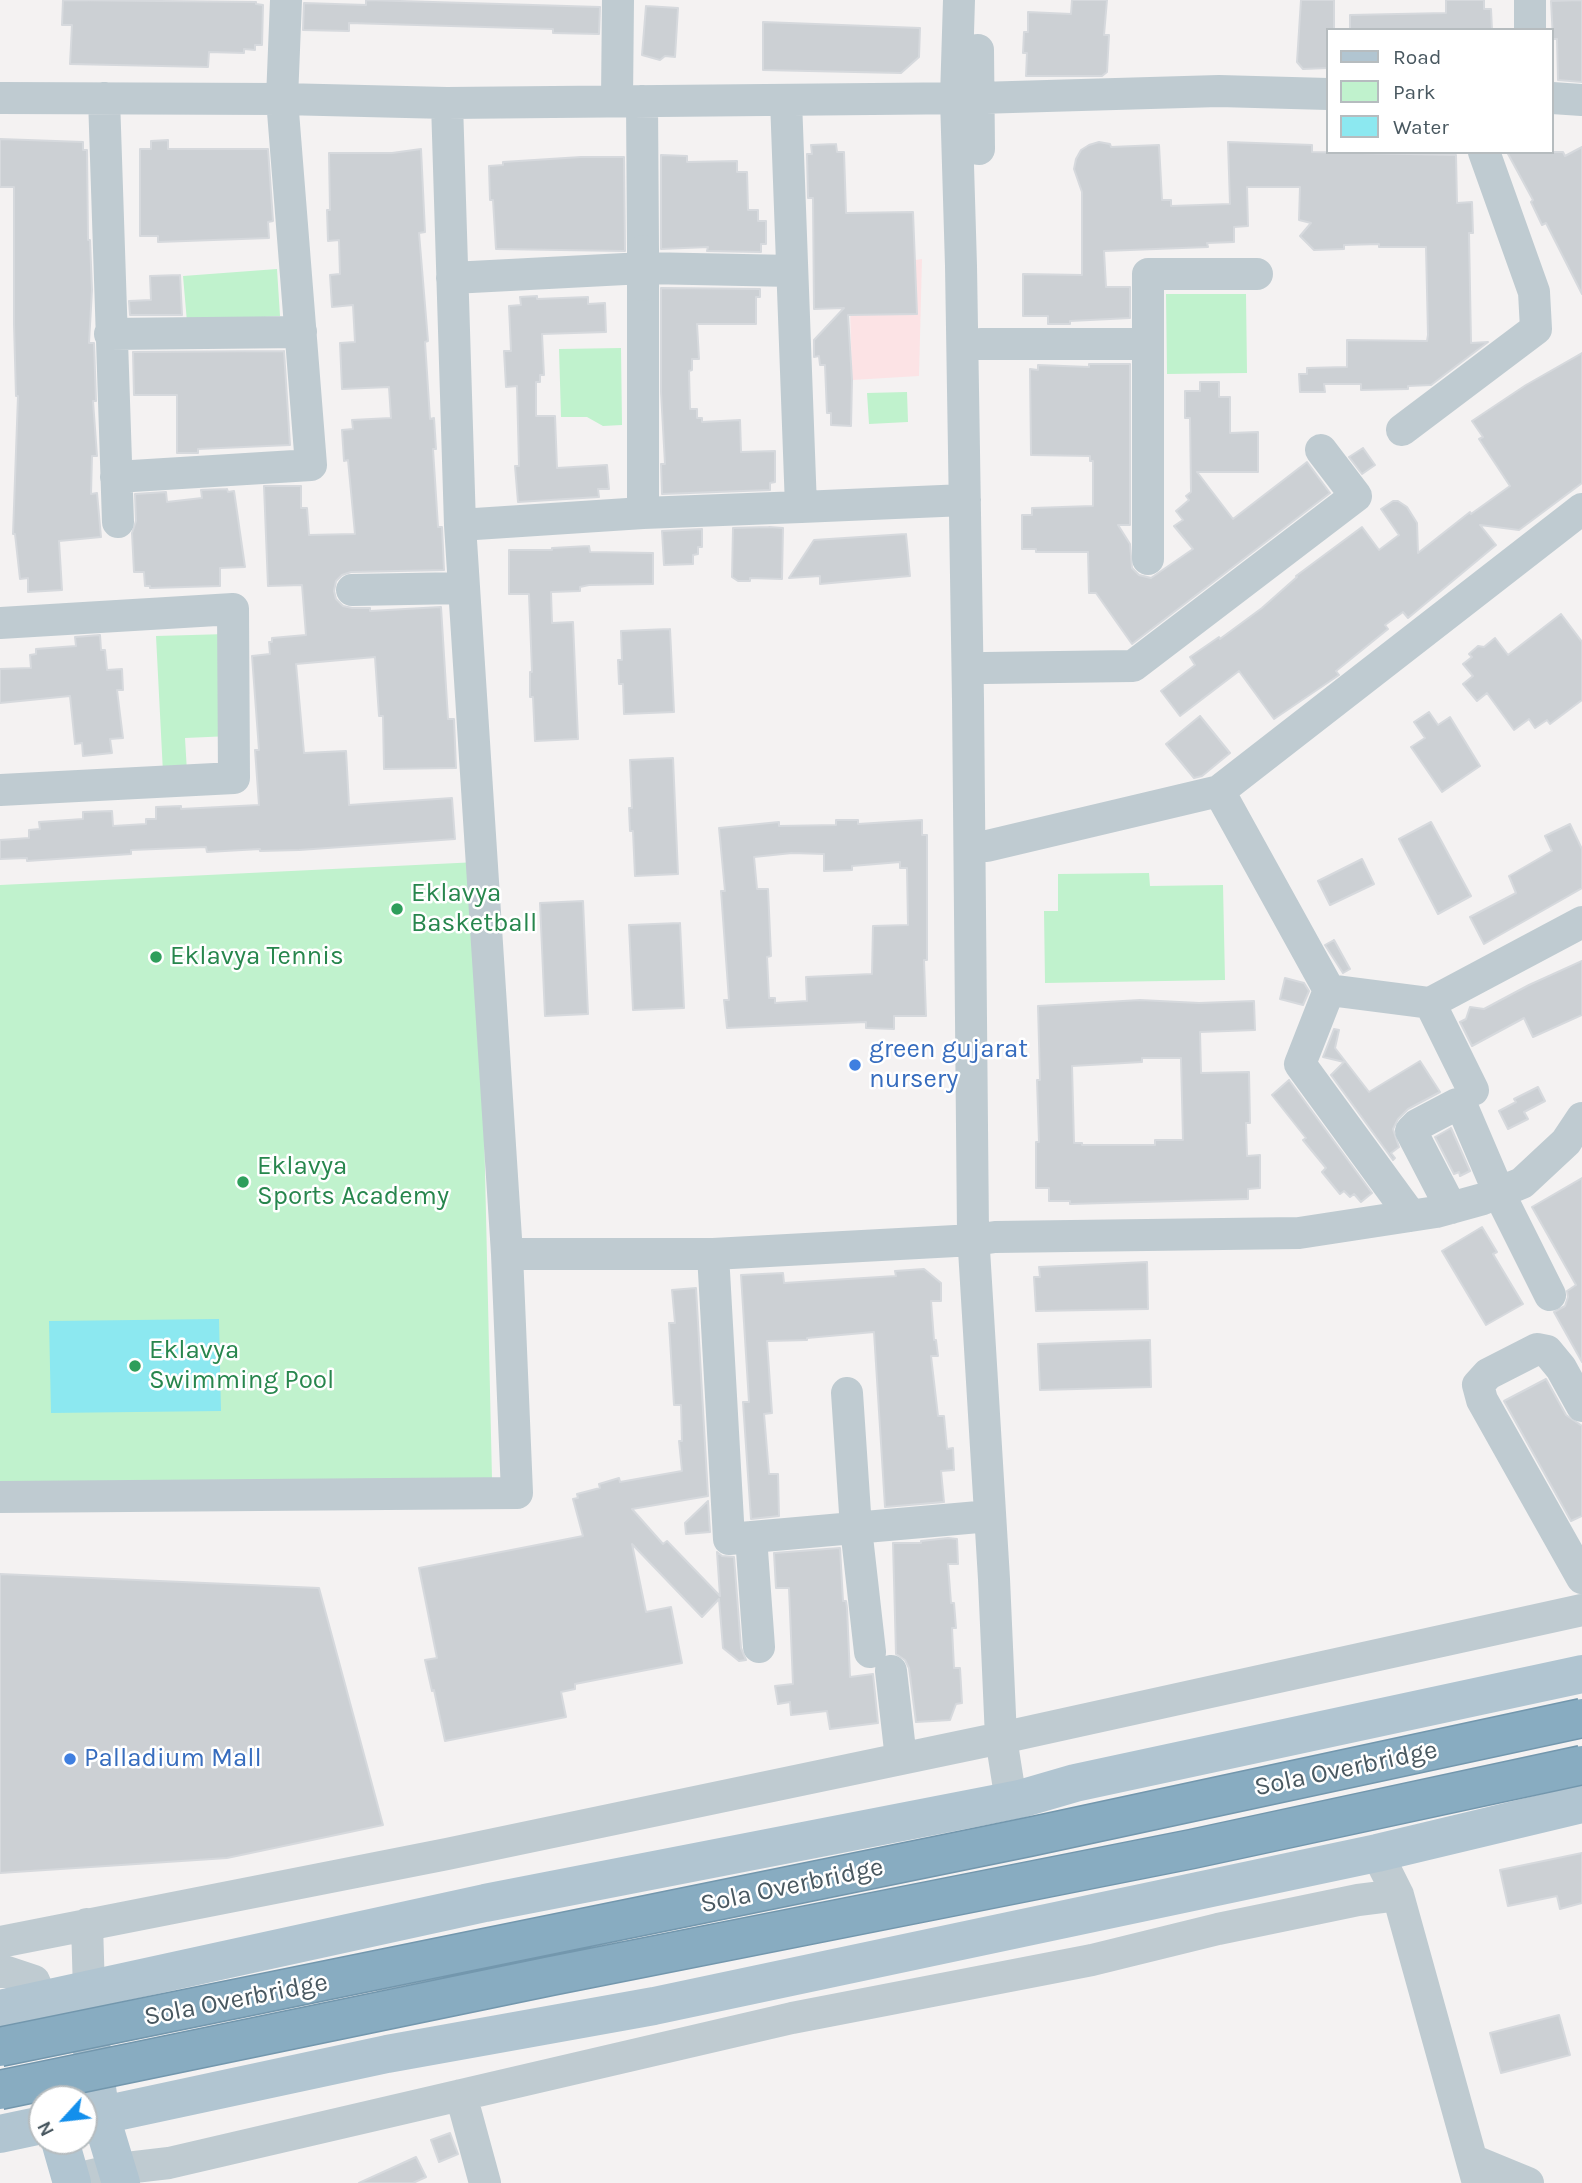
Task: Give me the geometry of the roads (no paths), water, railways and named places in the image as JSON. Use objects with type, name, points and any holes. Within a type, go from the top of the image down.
[{"type":"highway","name":"Sola Overbridge","points":[[0,2047],[989,1845],[1582,1718]]},
{"type":"highway","name":"Sola Overbridge","points":[[0,2090],[565,1973],[1192,1849],[1582,1765]]},
{"type":"main road","points":[[0,2009],[485,1903],[1021,1799],[1075,1783],[1582,1674]]},
{"type":"main road","points":[[98,2117],[387,2053],[654,2006],[1377,1853],[1582,1804]]},
{"type":"main road","points":[[89,1991],[92,2085]]},
{"type":"main road","points":[[42,2000],[52,2085]]},
{"type":"main road","points":[[0,2134],[28,2128]]},
{"type":"main road","points":[[98,2129],[120,2176]]},
{"type":"main road","points":[[64,2155],[72,2181]]},
{"type":"street","points":[[116,477],[311,465],[282,99],[286,0]]},
{"type":"street","points":[[618,0],[643,251],[643,513]]},
{"type":"street","points":[[959,0],[981,344],[987,846],[985,1238],[1011,1736]]},
{"type":"street","points":[[977,0],[967,98],[965,500],[990,1516],[1011,1736],[1021,1799]]},
{"type":"street","points":[[1530,0],[1530,28]]},
{"type":"street","points":[[0,98],[282,99],[447,103],[967,98],[1219,91],[1326,93]]},
{"type":"street","points":[[104,98],[118,522]]},
{"type":"street","points":[[1554,98],[1582,100]]},
{"type":"street","points":[[786,100],[801,507]]},
{"type":"street","points":[[0,1497],[517,1493],[507,1254],[460,525],[447,103]]},
{"type":"street","points":[[1402,430],[1536,329],[1534,292],[1485,154]]},
{"type":"street","points":[[452,278],[643,268],[792,271]]},
{"type":"street","points":[[1148,559],[1148,274],[1256,274]]},
{"type":"street","points":[[110,334],[301,332]]},
{"type":"street","points":[[981,344],[1148,344]]},
{"type":"street","points":[[985,668],[1133,666],[1356,496],[1321,450]]},
{"type":"street","points":[[460,525],[643,513],[965,500]]},
{"type":"street","points":[[987,846],[1219,791],[1582,509]]},
{"type":"street","points":[[352,590],[464,588]]},
{"type":"street","points":[[0,623],[233,609],[234,765],[234,778],[0,790]]},
{"type":"street","points":[[1219,791],[1329,990]]},
{"type":"street","points":[[1329,990],[1430,1003],[1582,922]]},
{"type":"street","points":[[1329,990],[1300,1065],[1411,1216]]},
{"type":"street","points":[[1430,1003],[1473,1090]]},
{"type":"street","points":[[1451,1208],[1411,1131],[1457,1104],[1461,1106],[1469,1122],[1499,1193],[1550,1296]]},
{"type":"street","points":[[507,1254],[713,1254],[985,1238],[1299,1233],[1411,1216],[1451,1208],[1499,1193],[1522,1183],[1546,1163],[1566,1142],[1582,1118]]},
{"type":"street","points":[[713,1254],[729,1539],[990,1516]]},
{"type":"street","points":[[1580,1571],[1482,1400],[1478,1385],[1488,1374],[1537,1349],[1548,1351],[1561,1368],[1582,1406]]},
{"type":"street","points":[[847,1393],[856,1528],[901,1759]]},
{"type":"street","points":[[751,1537],[759,1647]]},
{"type":"street","points":[[0,1942],[447,1854],[1011,1736],[1582,1610]]},
{"type":"street","points":[[1377,1853],[1398,1895],[1475,2171],[1528,2183]]},
{"type":"street","points":[[72,2181],[120,2176],[779,2021],[1092,1961],[1218,1929],[1358,1899],[1398,1895]]},
{"type":"street","points":[[87,1924],[89,1991]]},
{"type":"street","points":[[0,1972],[34,1981],[42,2000]]},
{"type":"street","points":[[461,2095],[485,2183]]},
{"type":"water","name":"Eklavya Swimming Pool","points":[[219,1319],[221,1411],[51,1413],[49,1321]]},
{"type":"place","name":"Eklavya Basketball","points":[[397,909]]},
{"type":"place","name":"Eklavya Tennis","points":[[156,957]]},
{"type":"place","name":"green gujarat nursery","points":[[855,1065]]},
{"type":"place","name":"Eklavya Sports Academy","points":[[243,1182]]},
{"type":"place","name":"Eklavya Swimming Pool","points":[[135,1366]]},
{"type":"place","name":"Palladium Mall","points":[[70,1759]]}]
